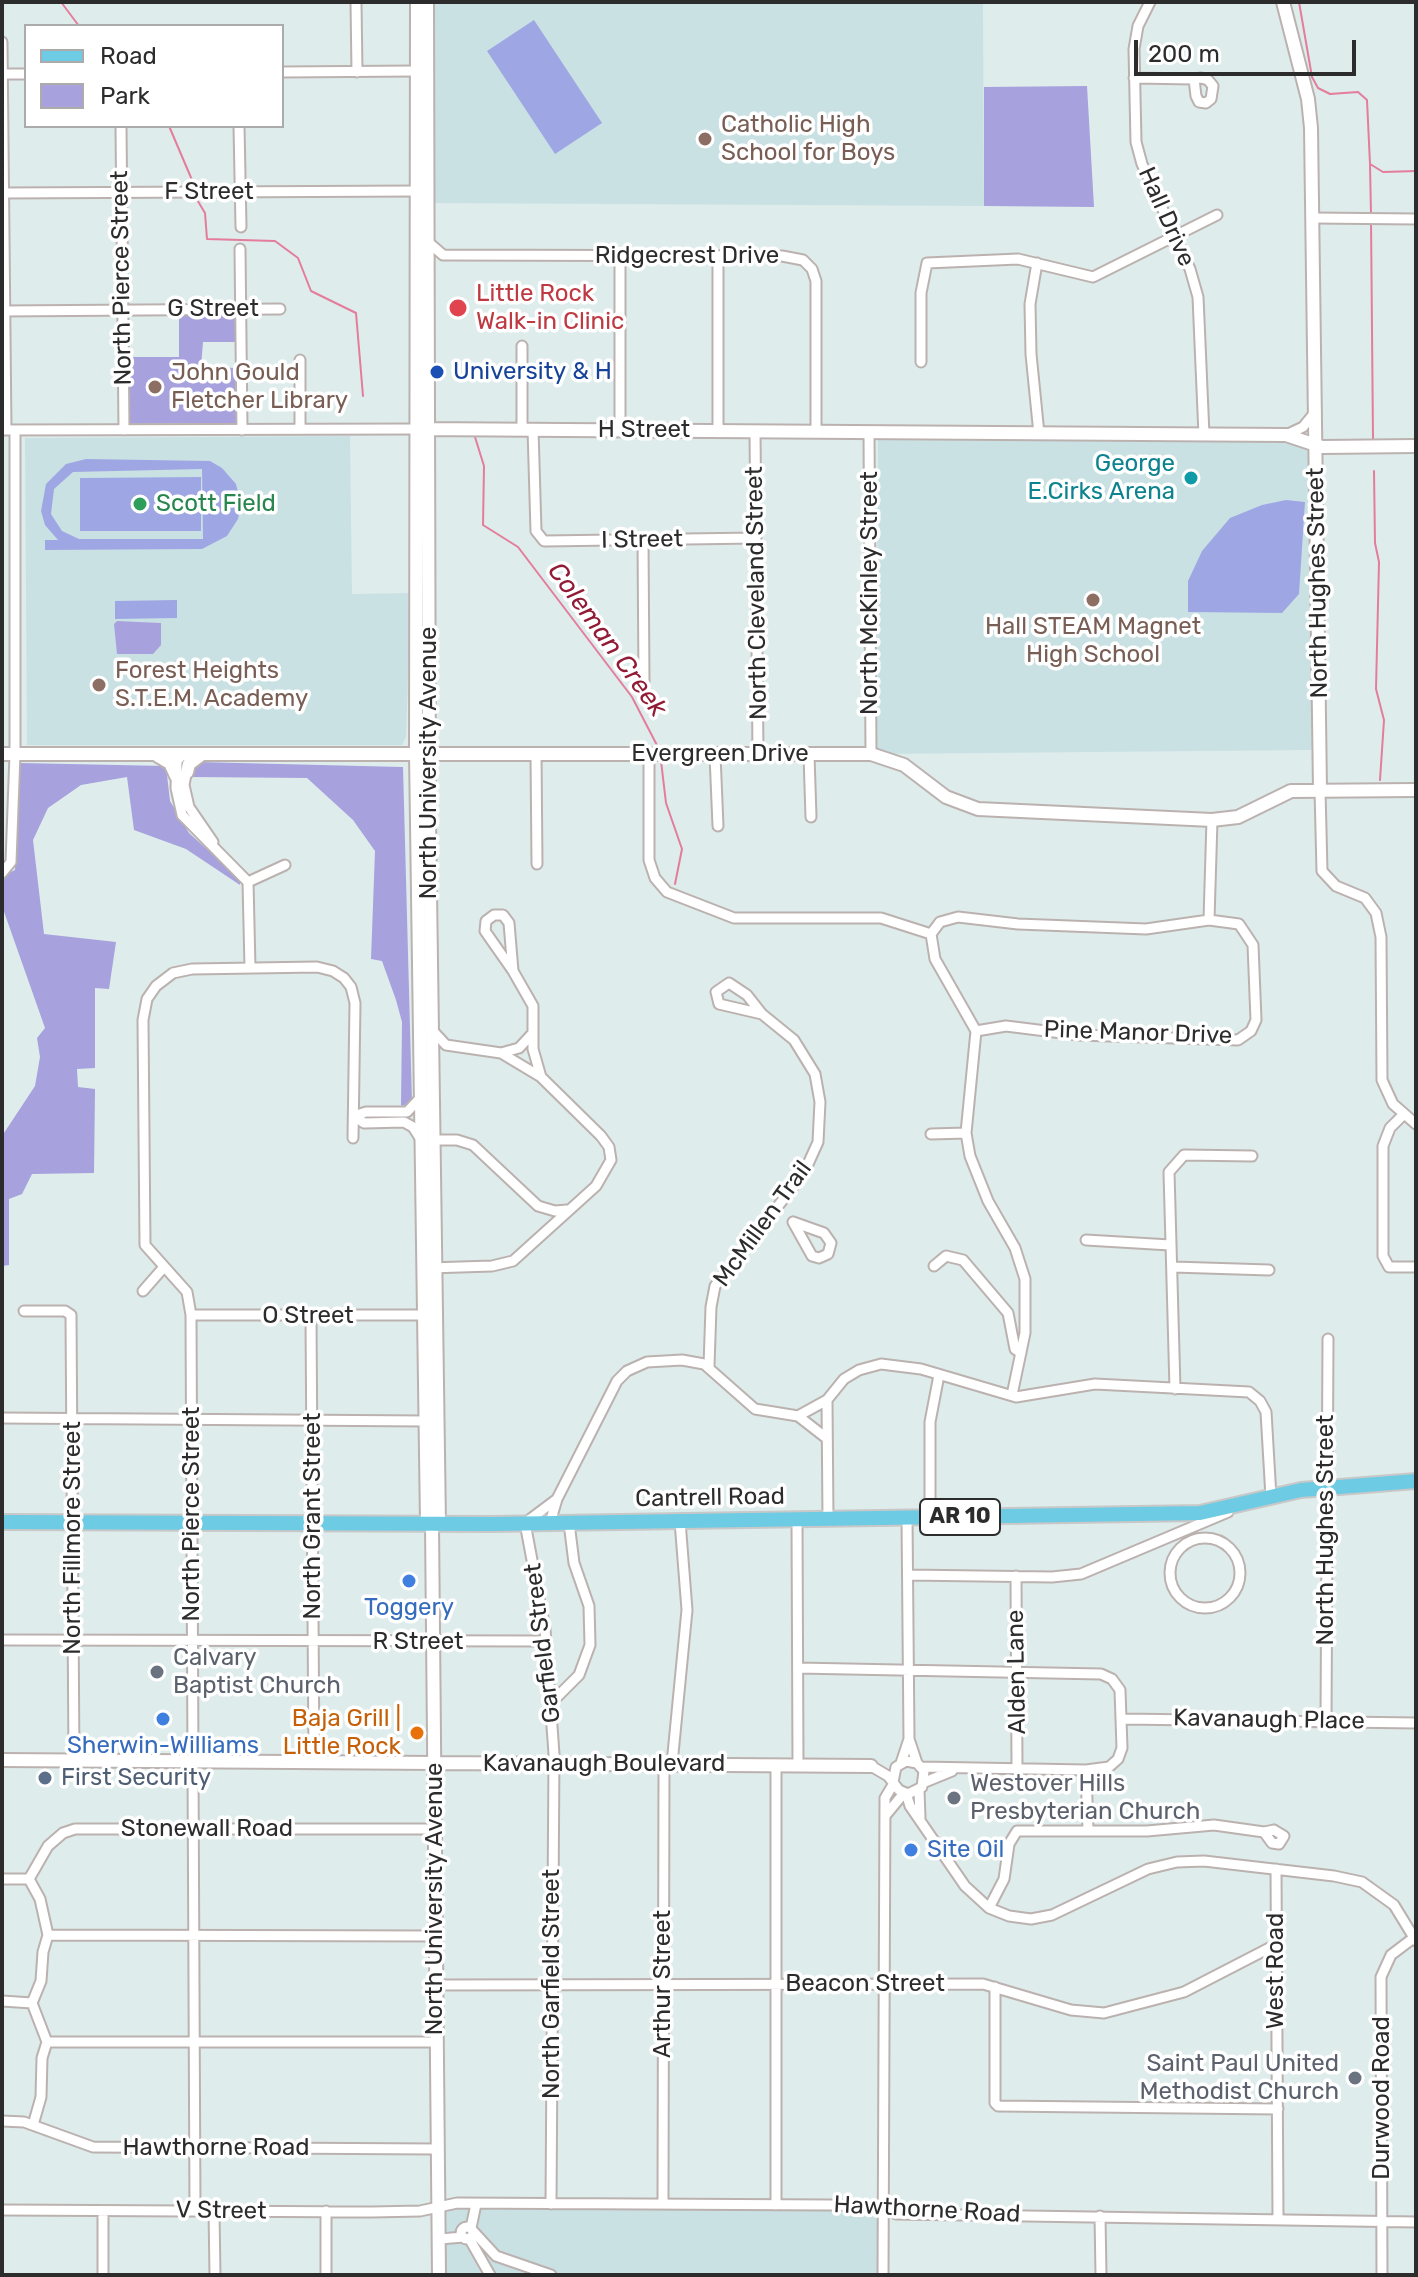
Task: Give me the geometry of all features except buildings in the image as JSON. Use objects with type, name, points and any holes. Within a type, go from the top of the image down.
[{"type":"main road","name":"Cantrell Road","points":[[2,1522],[569,1523],[1200,1513],[1325,1487],[1416,1481]]},
{"type":"street","points":[[356,2],[357,72]]},
{"type":"street","name":"North University Avenue","points":[[417,2],[417,191],[424,428]]},
{"type":"street","name":"North University Avenue","points":[[427,2],[422,1096],[430,1268],[439,2275]]},
{"type":"street","name":"Hall Drive","points":[[1150,2],[1134,43],[1139,153],[1198,297],[1204,435]]},
{"type":"street","name":"North Hughes Street","points":[[1283,2],[1310,109],[1323,874],[1336,886],[1365,898],[1378,918],[1382,1080],[1389,1097],[1403,1115],[1416,1124]]},
{"type":"street","points":[[2,42],[3,311],[14,532],[6,870]]},
{"type":"street","points":[[284,72],[416,71]]},
{"type":"street","points":[[2,74],[24,74]]},
{"type":"street","points":[[1134,78],[1194,79]]},
{"type":"street","name":"North Pierce Street","points":[[121,128],[124,430]]},
{"type":"street","points":[[239,128],[241,227]]},
{"type":"street","name":"F Street","points":[[3,193],[417,191]]},
{"type":"street","points":[[921,362],[921,293],[927,263],[1018,259],[1093,277],[1217,215]]},
{"type":"street","points":[[1313,218],[1416,219]]},
{"type":"street","points":[[426,240],[443,255],[427,273]]},
{"type":"street","points":[[240,249],[242,430]]},
{"type":"street","name":"Ridgecrest Drive","points":[[443,255],[791,256],[803,260],[812,269],[816,287],[816,431]]},
{"type":"street","points":[[620,256],[620,430]]},
{"type":"street","points":[[718,256],[718,430]]},
{"type":"street","points":[[1037,263],[1030,304],[1031,354],[1039,434]]},
{"type":"street","name":"G Street","points":[[3,311],[280,309]]},
{"type":"street","points":[[522,346],[528,430]]},
{"type":"street","points":[[300,360],[300,429]]},
{"type":"street","points":[[1286,435],[1303,427],[1316,411]]},
{"type":"street","name":"H Street","points":[[7,430],[424,428],[1286,435],[1316,445],[1416,446]]},
{"type":"street","name":"I Street","points":[[528,430],[539,538],[548,542],[756,538]]},
{"type":"street","name":"North Cleveland Street","points":[[755,431],[758,755]]},
{"type":"street","name":"North McKinley Street","points":[[869,432],[871,754]]},
{"type":"street","points":[[2,532],[14,532]]},
{"type":"street","points":[[643,539],[644,682]]},
{"type":"street","points":[[536,753],[537,864]]},
{"type":"street","name":"Evergreen Drive","points":[[9,754],[871,754],[904,765],[946,797],[978,809],[1212,820],[1238,817],[1291,791],[1416,790]]},
{"type":"street","name":"North University Avenue","points":[[423,754],[431,1027],[426,1140]]},
{"type":"street","points":[[657,754],[649,860],[655,878],[667,892],[734,918],[881,918],[931,934],[935,959],[976,1031],[966,1133],[977,1177],[1023,1271],[1027,1314],[1012,1395]]},
{"type":"street","points":[[155,755],[182,774]]},
{"type":"street","points":[[182,755],[177,761],[182,774]]},
{"type":"street","points":[[201,755],[182,774],[177,800],[182,815],[248,882],[250,968]]},
{"type":"street","points":[[715,755],[718,826]]},
{"type":"street","points":[[809,755],[811,817]]},
{"type":"street","points":[[1209,920],[1212,820]]},
{"type":"street","points":[[248,882],[285,865]]},
{"type":"street","points":[[513,971],[509,923],[503,915],[494,915],[486,921],[485,931],[533,1006],[532,1034],[541,1077]]},
{"type":"street","name":"Pine Manor Drive","points":[[931,934],[940,922],[958,917],[1018,924],[1146,929],[1209,920],[1239,924],[1253,945],[1256,1020],[1251,1031],[1241,1039],[1078,1035],[1006,1026],[976,1031]]},
{"type":"street","name":"North Pierce Street","points":[[195,2210],[191,1315],[187,1292],[146,1249],[144,1236],[145,1005],[156,986],[178,971],[250,968],[327,969],[348,983],[355,1003],[353,1138]]},
{"type":"street","points":[[734,984],[762,1014],[722,1006],[715,999],[716,992],[722,985],[734,984]]},
{"type":"street","name":"McMillen Trail","points":[[709,1366],[711,1307],[715,1286],[812,1159],[819,1129],[817,1080],[794,1040],[762,1014]]},
{"type":"street","points":[[430,1268],[506,1263],[519,1257],[603,1177],[611,1155],[601,1136],[541,1077],[501,1053],[446,1045],[431,1027]]},
{"type":"street","points":[[501,1053],[519,1048],[532,1034]]},
{"type":"street","points":[[431,1065],[446,1045]]},
{"type":"street","points":[[354,1116],[366,1112],[407,1112],[422,1096]]},
{"type":"street","points":[[1403,1115],[1390,1128],[1383,1146],[1383,1256],[1389,1267],[1416,1267]]},
{"type":"street","points":[[354,1116],[364,1123],[408,1123],[426,1140],[457,1140],[473,1145],[538,1206],[555,1211],[569,1209]]},
{"type":"street","points":[[931,1134],[966,1133]]},
{"type":"street","points":[[1175,1389],[1169,1175],[1176,1161],[1194,1154],[1252,1156]]},
{"type":"street","points":[[538,1206],[542,1217],[541,1234]]},
{"type":"street","points":[[774,1211],[793,1222],[824,1233],[830,1241],[828,1254],[812,1256],[793,1222]]},
{"type":"street","points":[[1086,1240],[1170,1245]]},
{"type":"street","points":[[934,1266],[946,1256],[963,1260],[1008,1313],[1015,1349],[1021,1353]]},
{"type":"street","points":[[143,1291],[164,1267]]},
{"type":"street","points":[[1173,1267],[1269,1270]]},
{"type":"street","name":"North University Avenue","points":[[430,1268],[425,1315],[426,1421],[433,1524]]},
{"type":"street","name":"North Fillmore Street","points":[[24,1311],[65,1311],[71,1315],[74,1761]]},
{"type":"street","name":"O Street","points":[[191,1315],[425,1315]]},
{"type":"street","name":"North Grant Street","points":[[311,1317],[314,1762]]},
{"type":"street","name":"North Hughes Street","points":[[1326,1722],[1328,1339]]},
{"type":"street","points":[[550,1523],[557,1499],[621,1376],[639,1364],[657,1360],[696,1361],[709,1366],[755,1409],[798,1416],[825,1437]]},
{"type":"street","points":[[798,1416],[827,1400],[844,1379],[875,1365],[903,1365],[1012,1395],[1028,1396],[1095,1384],[1236,1389],[1249,1392],[1260,1401],[1269,1428],[1271,1497]]},
{"type":"street","points":[[930,1517],[930,1422],[939,1375]]},
{"type":"street","points":[[827,1400],[828,1519]]},
{"type":"street","points":[[2,1418],[426,1421]]},
{"type":"street","points":[[525,1523],[557,1499]]},
{"type":"street","points":[[908,1575],[1081,1574],[1238,1507]]},
{"type":"street","points":[[907,1517],[909,1739],[919,1765],[922,1786],[920,1818]]},
{"type":"street","points":[[797,1519],[798,1765]]},
{"type":"street","name":"Arthur Street","points":[[663,2203],[663,1984],[668,1764],[687,1610],[680,1521]]},
{"type":"street","name":"Garfield Street","points":[[525,1523],[546,1641],[547,1691],[552,1702],[553,1764]]},
{"type":"street","points":[[552,1702],[579,1675],[590,1645],[589,1606],[574,1563],[569,1523]]},
{"type":"street","points":[[1199,1525],[1204,1538]]},
{"type":"street","points":[[1204,1538],[1225,1544],[1239,1561],[1241,1572],[1239,1583],[1227,1601],[1207,1608],[1181,1599],[1170,1577],[1172,1561],[1181,1547],[1204,1538]]},
{"type":"street","name":"Alden Lane","points":[[1016,1576],[1017,1768]]},
{"type":"street","name":"R Street","points":[[2,1640],[546,1641]]},
{"type":"street","points":[[798,1668],[1018,1671],[1107,1676],[1120,1690],[1123,1719],[1118,1759],[1109,1767],[1086,1770],[899,1764],[871,1766]]},
{"type":"street","name":"Kavanaugh Place","points":[[1123,1719],[1416,1723]]},
{"type":"street","points":[[883,2275],[885,1798],[909,1739]]},
{"type":"street","name":"Kavanaugh Boulevard","points":[[2,1760],[871,1766]]},
{"type":"street","name":"North Garfield Street","points":[[551,2204],[553,1764]]},
{"type":"street","points":[[776,1765],[776,2205]]},
{"type":"street","points":[[871,1766],[905,1793],[910,1806],[965,1886],[989,1908],[1020,1918],[1052,1915],[1125,1878],[1177,1862],[1204,1861],[1334,1876],[1367,1885],[1394,1905],[1415,1938]]},
{"type":"street","points":[[885,1816],[905,1793],[959,1768]]},
{"type":"street","points":[[1086,1770],[1088,1830]]},
{"type":"street","points":[[989,1908],[1004,1879],[1013,1834],[1031,1829],[1171,1830],[1214,1825],[1264,1832]]},
{"type":"street","name":"Stonewall Road","points":[[29,1879],[44,1851],[68,1831],[437,1829]]},
{"type":"street","name":"West Road","points":[[1276,1869],[1278,2218]]},
{"type":"street","points":[[2,1879],[29,1879],[40,1899],[48,1935],[41,1981],[32,2003],[47,2042],[42,2058],[41,2097],[33,2125]]},
{"type":"street","points":[[48,1935],[435,1936]]},
{"type":"street","name":"Durwood Road","points":[[1382,2275],[1381,1977],[1391,1955],[1415,1938]]},
{"type":"street","name":"Beacon Street","points":[[435,1985],[995,1987],[1071,2010],[1104,2013],[1184,1992],[1277,1944]]},
{"type":"street","points":[[995,1987],[995,2103],[998,2106],[1278,2109]]},
{"type":"street","points":[[2,2001],[32,2003]]},
{"type":"street","points":[[47,2042],[435,2042]]},
{"type":"street","name":"Hawthorne Road","points":[[2,2121],[33,2125],[93,2147],[436,2149]]},
{"type":"street","name":"Hawthorne Road","points":[[439,2206],[663,2203],[875,2206],[884,2211],[1416,2222]]},
{"type":"street","points":[[476,2204],[469,2234],[493,2275],[503,2259]]},
{"type":"street","name":"V Street","points":[[2,2210],[420,2211],[439,2206]]},
{"type":"street","points":[[103,2211],[103,2275]]},
{"type":"street","points":[[214,2211],[215,2275]]},
{"type":"street","points":[[326,2211],[326,2275]]},
{"type":"street","points":[[1100,2216],[1101,2275]]},
{"type":"street","points":[[440,2239],[469,2234],[503,2259],[551,2275]]},
{"type":"shaded area","name":"Catholic High School for Boys","points":[[427,2],[983,2],[984,206],[427,203]]},
{"type":"shaded area","points":[[534,20],[602,123],[555,154],[487,51]]},
{"type":"shaded area","points":[[350,436],[352,594],[411,593],[406,737],[402,745],[27,745],[25,438]]},
{"type":"shaded area","name":"Hall STEAM Magnet High School","points":[[878,440],[1277,442],[1305,446],[1309,453],[1313,750],[876,754]]},
{"type":"shaded area","points":[[86,459],[210,461],[222,468],[236,484],[241,505],[238,519],[227,536],[202,549],[45,550],[45,540],[58,540],[45,525],[41,511],[46,484],[66,464]],"holes":[[[202,469],[203,539],[79,539],[62,531],[51,514],[54,489],[73,472]]]},
{"type":"shaded area","name":"Scott Field","points":[[201,477],[201,531],[80,531],[80,478]]},
{"type":"shaded area","points":[[1286,500],[1305,502],[1299,594],[1282,613],[1188,612],[1188,581],[1202,551],[1230,518],[1262,505]]},
{"type":"shaded area","points":[[177,600],[177,618],[115,619],[115,601]]},
{"type":"shaded area","points":[[445,2204],[879,2207],[883,2275],[440,2275]]},
{"type":"green space","points":[[1087,86],[1094,207],[984,206],[984,87]]},
{"type":"green space","points":[[238,312],[237,342],[203,342],[201,367],[237,368],[238,423],[126,424],[126,357],[179,357],[179,313]]},
{"type":"green space","points":[[117,621],[161,623],[161,645],[153,654],[117,654],[114,624]]},
{"type":"green space","points":[[197,762],[403,767],[412,1103],[401,1106],[402,1022],[396,1000],[382,961],[371,959],[375,851],[353,820],[307,778],[191,777]]},
{"type":"green space","points":[[19,763],[166,766],[170,801],[189,833],[240,879],[240,885],[186,849],[134,830],[127,777],[81,785],[48,808],[33,840],[44,934],[116,942],[109,989],[95,988],[95,1068],[77,1069],[78,1087],[95,1089],[94,1173],[32,1174],[22,1194],[9,1199],[9,1265],[2,1266],[2,1136],[35,1086],[40,1057],[37,1038],[45,1028],[2,906],[2,876],[15,870]]},
{"type":"waterway","name":"Coleman Creek","points":[[61,2],[78,24]]},
{"type":"waterway","points":[[1299,2],[1312,77],[1318,88],[1330,94],[1358,92],[1367,100],[1370,164],[1383,172],[1416,171]]},
{"type":"waterway","name":"Coleman Creek","points":[[170,128],[195,187]]},
{"type":"waterway","points":[[1370,164],[1371,214]]},
{"type":"waterway","name":"Coleman Creek","points":[[196,198],[205,213],[207,239],[275,241],[298,258],[311,291],[356,313],[363,396]]},
{"type":"waterway","points":[[1371,221],[1373,439]]},
{"type":"waterway","name":"Coleman Creek","points":[[475,437],[484,466],[483,525],[518,547],[632,697],[660,751]]},
{"type":"waterway","points":[[1374,471],[1375,543],[1379,562],[1376,689],[1384,720],[1380,780]]},
{"type":"waterway","name":"Coleman Creek","points":[[661,761],[666,803],[682,849],[675,884]]},
{"type":"place","name":"Catholic High School for Boys","points":[[705,139]]},
{"type":"place","name":"Little Rock Walk-in Clinic","points":[[458,308]]},
{"type":"place","name":"University & H","points":[[437,372]]},
{"type":"place","name":"John Gould Fletcher Library","points":[[155,387]]},
{"type":"place","name":"George E.Cirks Arena","points":[[1191,478]]},
{"type":"place","name":"Scott Field","points":[[140,504]]},
{"type":"place","name":"Hall STEAM Magnet High School","points":[[1093,600]]},
{"type":"place","name":"Forest Heights S.T.E.M. Academy","points":[[99,685]]},
{"type":"place","name":"Toggery","points":[[409,1581]]},
{"type":"place","name":"Calvary Baptist Church","points":[[157,1672]]},
{"type":"place","name":"Sherwin-Williams","points":[[163,1719]]},
{"type":"place","name":"Baja Grill | Little Rock","points":[[417,1733]]},
{"type":"place","name":"First Security","points":[[45,1778]]},
{"type":"place","name":"Westover Hills Presbyterian Church","points":[[954,1798]]},
{"type":"place","name":"Site Oil","points":[[911,1850]]},
{"type":"place","name":"Saint Paul United Methodist Church","points":[[1355,2078]]}]
